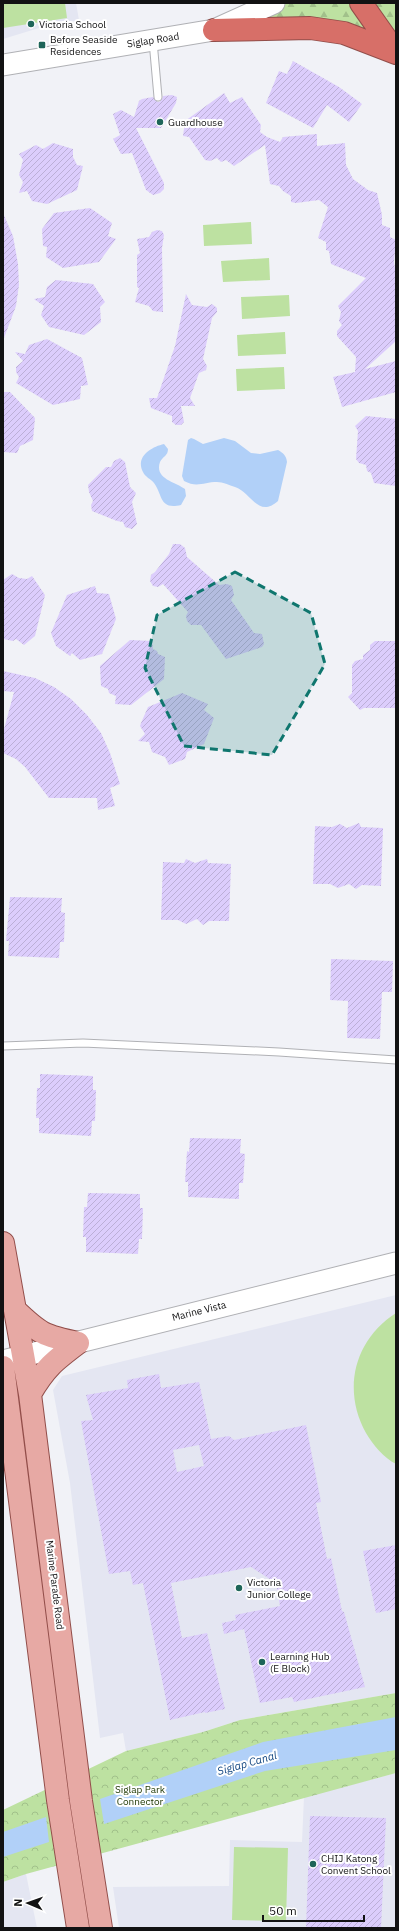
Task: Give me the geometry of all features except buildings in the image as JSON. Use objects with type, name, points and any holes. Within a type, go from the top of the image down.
[{"type":"highway","points":[[361,3],[396,53]]},
{"type":"highway","points":[[214,30],[310,28],[344,33],[396,53]]},
{"type":"main road","name":"Marine Parade Road","points":[[3,1243],[30,1394],[80,1792],[101,1928]]},
{"type":"main road","points":[[15,1310],[34,1328],[48,1336],[78,1343]]},
{"type":"main road","points":[[30,1394],[51,1363],[78,1343]]},
{"type":"main road","points":[[3,1368],[58,1800],[78,1928]]},
{"type":"street","name":"Siglap Road","points":[[3,65],[214,30],[274,3]]},
{"type":"street","name":"Marine Vista","points":[[3,1361],[294,1287],[396,1263]]},
{"type":"lane","points":[[153,39],[158,97]]},
{"type":"lane","points":[[3,1046],[83,1043],[257,1051],[396,1060]]},
{"type":"highlighted area","points":[[235,572],[311,613],[325,664],[272,755],[184,746],[145,668],[157,615]]},
{"type":"shaded area","name":"Victoria School","points":[[3,3],[76,3],[79,20],[39,28],[3,39]]},
{"type":"shaded area","name":"Victoria Junior College","points":[[396,1295],[396,1693],[240,1720],[203,1732],[126,1751],[123,1733],[100,1738],[70,1483],[53,1390],[62,1376]]},
{"type":"shaded area","name":"CHIJ Katong Convent School","points":[[396,1773],[396,1928],[119,1928],[113,1887],[229,1886],[230,1840],[302,1842],[304,1797]]},
{"type":"shaded area","points":[[26,1874],[37,1928],[3,1928],[3,1882]]},
{"type":"green space","name":"Victoria School","points":[[3,3],[65,3],[67,18],[3,28]]},
{"type":"green space","points":[[289,3],[396,3],[396,46],[268,33],[265,11]]},
{"type":"green space","points":[[251,222],[252,244],[204,246],[203,225]]},
{"type":"green space","points":[[269,258],[270,280],[223,282],[221,261]]},
{"type":"green space","points":[[289,295],[290,316],[242,319],[241,297]]},
{"type":"green space","points":[[285,332],[286,354],[238,356],[237,335]]},
{"type":"green space","points":[[284,367],[285,389],[237,391],[236,369]]},
{"type":"green space","points":[[396,1313],[396,1464],[379,1451],[366,1433],[359,1417],[355,1400],[354,1383],[356,1367],[362,1351],[370,1337],[382,1324]]},
{"type":"green space","name":"Siglap Park Connector","points":[[396,1693],[396,1773],[26,1874],[3,1882],[3,1810],[126,1751],[203,1732],[240,1720]]},
{"type":"green space","points":[[234,1847],[288,1848],[286,1921],[232,1920]]},
{"type":"water","points":[[191,438],[203,444],[224,438],[235,441],[251,453],[260,454],[278,450],[281,452],[285,456],[287,462],[278,501],[271,506],[260,506],[241,490],[222,482],[193,484],[184,481],[182,476],[188,440]]},
{"type":"water","points":[[164,444],[168,451],[160,462],[160,472],[167,479],[185,489],[186,496],[181,505],[174,506],[165,503],[154,483],[144,474],[141,467],[143,457],[150,450]]},
{"type":"water","name":"Siglap Canal","points":[[396,1717],[396,1750],[265,1771],[104,1824],[100,1799],[263,1742]]},
{"type":"water","points":[[46,1817],[49,1842],[3,1857],[3,1832]]},
{"type":"place","name":"Victoria School","points":[[31,24]]},
{"type":"place","name":"Before Seaside Residences","points":[[42,45]]},
{"type":"place","name":"Guardhouse","points":[[160,122]]},
{"type":"place","name":"Victoria Junior College","points":[[239,1588]]},
{"type":"place","name":"Learning Hub (E Block)","points":[[262,1662]]},
{"type":"place","name":"CHIJ Katong Convent School","points":[[313,1864]]}]
